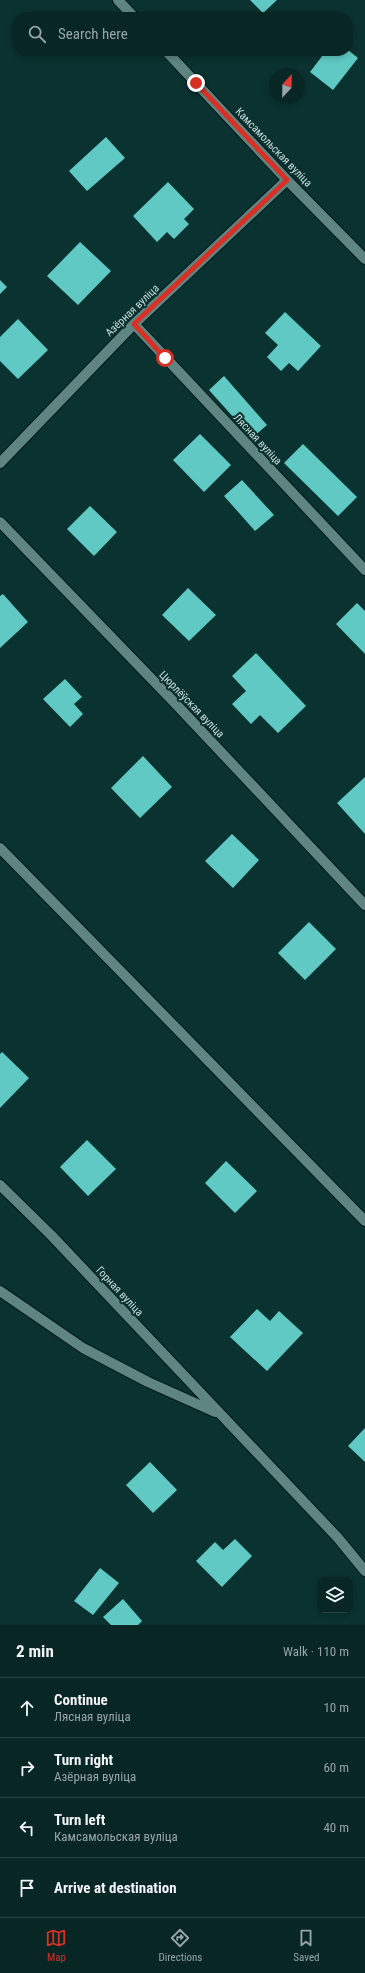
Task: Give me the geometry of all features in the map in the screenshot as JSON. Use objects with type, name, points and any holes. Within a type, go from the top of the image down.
[{"type":"street","points":[[118,0],[129,12]]},
{"type":"street","name":"Камсамольская вуліца","points":[[171,56],[287,180],[365,259]]},
{"type":"street","name":"Азёрная вуліца","points":[[0,463],[134,324],[287,180]]},
{"type":"street","name":"Лясная вуліца","points":[[134,324],[365,570]]},
{"type":"street","name":"Цюрлёўская вуліца","points":[[0,522],[365,905]]},
{"type":"street","points":[[0,848],[365,1221]]},
{"type":"street","name":"Горная вуліца","points":[[0,1185],[51,1235],[338,1538],[365,1571]]},
{"type":"street","name":"Горная вуліца","points":[[0,1291],[83,1348],[148,1382],[220,1414]]},
{"type":"building","points":[[250,0],[277,0],[264,12],[262,12]]},
{"type":"building","points":[[353,54],[358,58],[333,90],[310,72],[322,56],[353,56]]},
{"type":"building","points":[[106,137],[125,158],[87,191],[69,171]]},
{"type":"building","points":[[168,182],[194,209],[184,219],[189,224],[174,239],[167,232],[157,242],[133,216]]},
{"type":"building","points":[[80,242],[111,271],[78,305],[47,276]]},
{"type":"building","points":[[0,280],[7,287],[0,294]]},
{"type":"building","points":[[285,312],[321,346],[298,371],[289,363],[281,371],[267,357],[278,345],[265,333]]},
{"type":"building","points":[[18,319],[48,350],[18,379],[0,361],[0,337]]},
{"type":"building","points":[[224,376],[267,425],[252,438],[209,390]]},
{"type":"building","points":[[200,434],[231,465],[204,492],[173,460]]},
{"type":"building","points":[[303,444],[357,497],[338,516],[284,463]]},
{"type":"building","points":[[242,480],[274,515],[255,531],[224,496]]},
{"type":"building","points":[[90,506],[117,532],[94,556],[67,529]]},
{"type":"building","points":[[188,588],[216,615],[189,641],[162,615]]},
{"type":"building","points":[[3,594],[28,622],[0,648],[0,596]]},
{"type":"building","points":[[357,603],[365,611],[365,654],[336,624]]},
{"type":"building","points":[[256,653],[306,706],[278,733],[260,715],[251,724],[232,704],[246,691],[232,676]]},
{"type":"building","points":[[65,679],[82,697],[74,704],[83,714],[70,727],[43,699]]},
{"type":"building","points":[[143,756],[172,787],[140,818],[111,788]]},
{"type":"building","points":[[365,777],[365,834],[337,803]]},
{"type":"building","points":[[232,834],[259,860],[233,888],[205,861]]},
{"type":"building","points":[[309,922],[336,949],[305,980],[278,953]]},
{"type":"building","points":[[2,1052],[29,1078],[0,1108],[0,1054]]},
{"type":"building","points":[[87,1140],[116,1169],[88,1196],[60,1167]]},
{"type":"building","points":[[226,1161],[257,1191],[235,1213],[205,1183]]},
{"type":"building","points":[[257,1309],[270,1321],[279,1311],[303,1333],[267,1371],[230,1337]]},
{"type":"building","points":[[365,1428],[365,1462],[348,1446]]},
{"type":"building","points":[[150,1462],[177,1490],[153,1513],[126,1485]]},
{"type":"building","points":[[235,1539],[252,1556],[222,1587],[196,1561],[215,1542],[223,1550]]},
{"type":"building","points":[[100,1568],[119,1583],[93,1615],[74,1601]]},
{"type":"building","points":[[123,1599],[142,1621],[138,1625],[111,1625],[103,1617]]},
{"type":"route","points":[[165,358],[134,324],[287,180],[196,83]]}]
